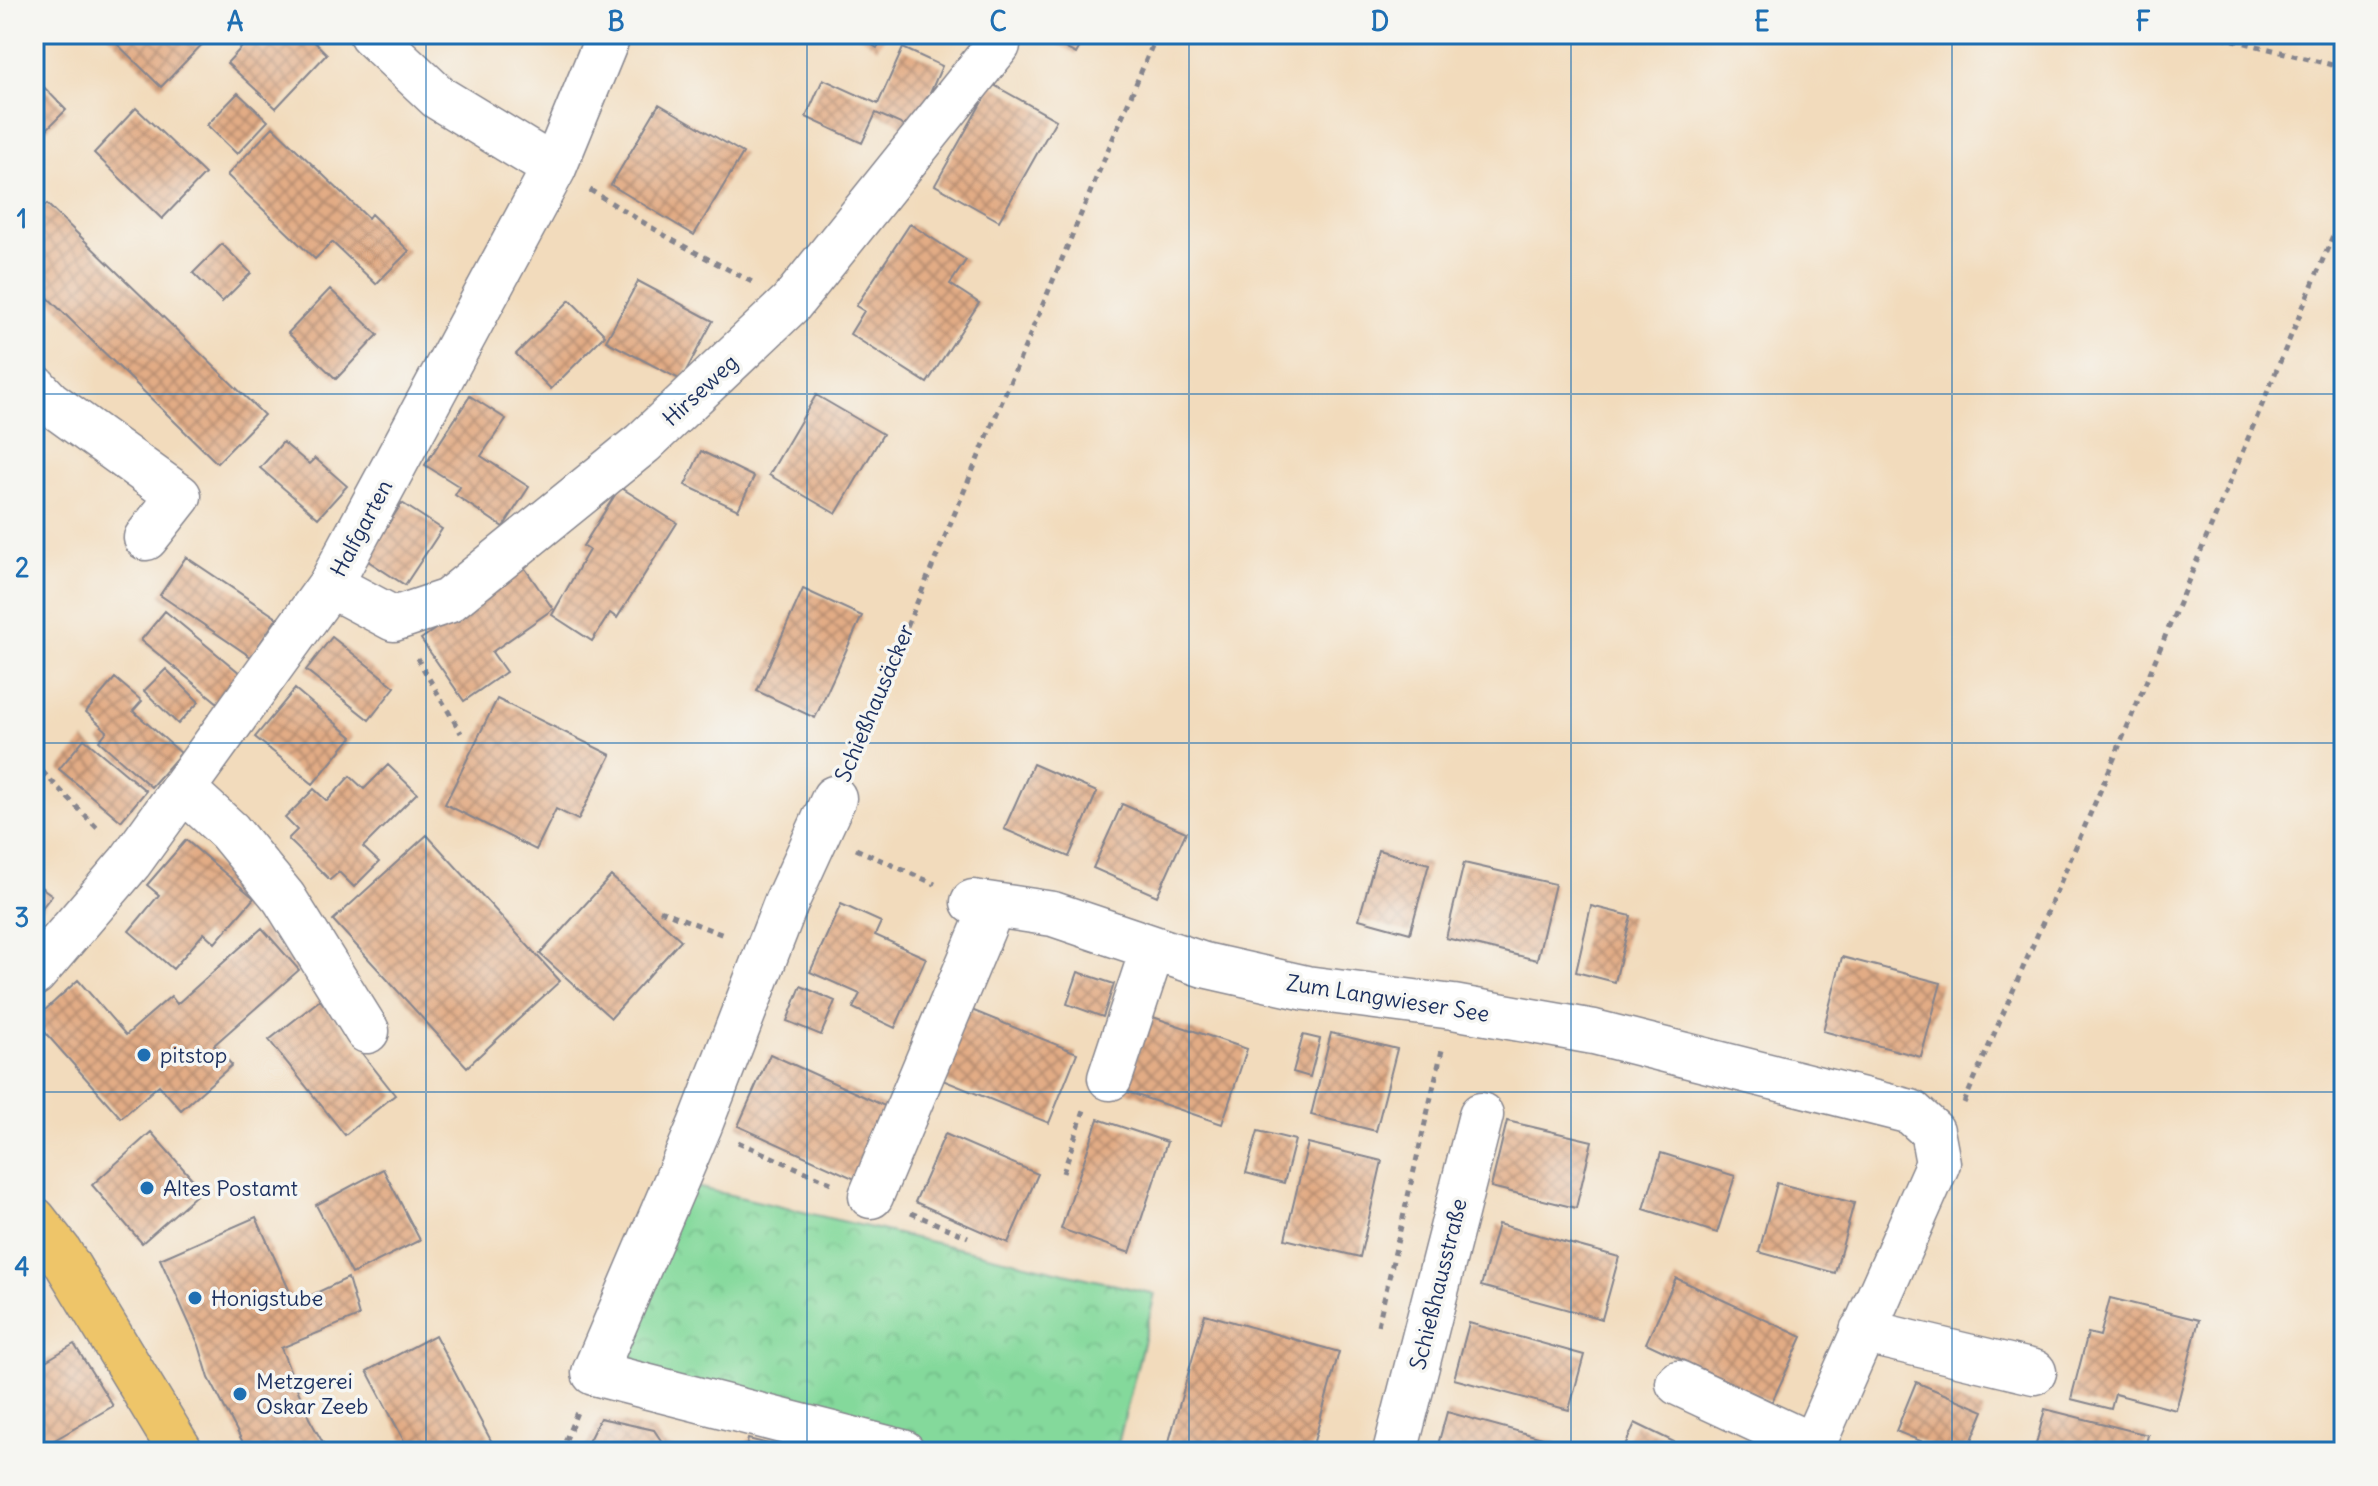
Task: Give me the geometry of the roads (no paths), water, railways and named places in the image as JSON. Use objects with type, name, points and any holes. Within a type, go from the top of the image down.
[{"type":"main road","points":[[34,1219],[59,1251],[181,1452]]},
{"type":"street","points":[[371,34],[439,98],[554,168]]},
{"type":"street","name":"Halfgarten","points":[[34,974],[130,862],[330,585],[554,168],[609,34]]},
{"type":"street","name":"Hirseweg","points":[[330,585],[394,619],[448,601],[643,443],[791,303],[998,45]]},
{"type":"street","points":[[42,394],[179,496],[146,538]]},
{"type":"street","points":[[183,789],[229,831],[284,898],[367,1031]]},
{"type":"street","points":[[826,815],[700,1125],[594,1373],[903,1452]]},
{"type":"street","name":"Zum Langwieser See","points":[[871,1196],[983,904],[1053,914],[1204,965],[1306,988],[1453,1007],[1594,1032],[1911,1112],[1932,1131],[1938,1163],[1862,1331]]},
{"type":"street","points":[[1110,1078],[1153,948]]},
{"type":"street","name":"Schießhausstraße","points":[[1395,1452],[1481,1115]]},
{"type":"street","points":[[1678,1383],[1812,1449],[1862,1331],[2034,1372]]},
{"type":"place","name":"pitstop","points":[[144,1055]]},
{"type":"place","name":"Altes Postamt","points":[[147,1188]]},
{"type":"place","name":"Honigstube","points":[[195,1298]]},
{"type":"place","name":"Metzgerei Oskar Zeeb","points":[[240,1394]]}]
